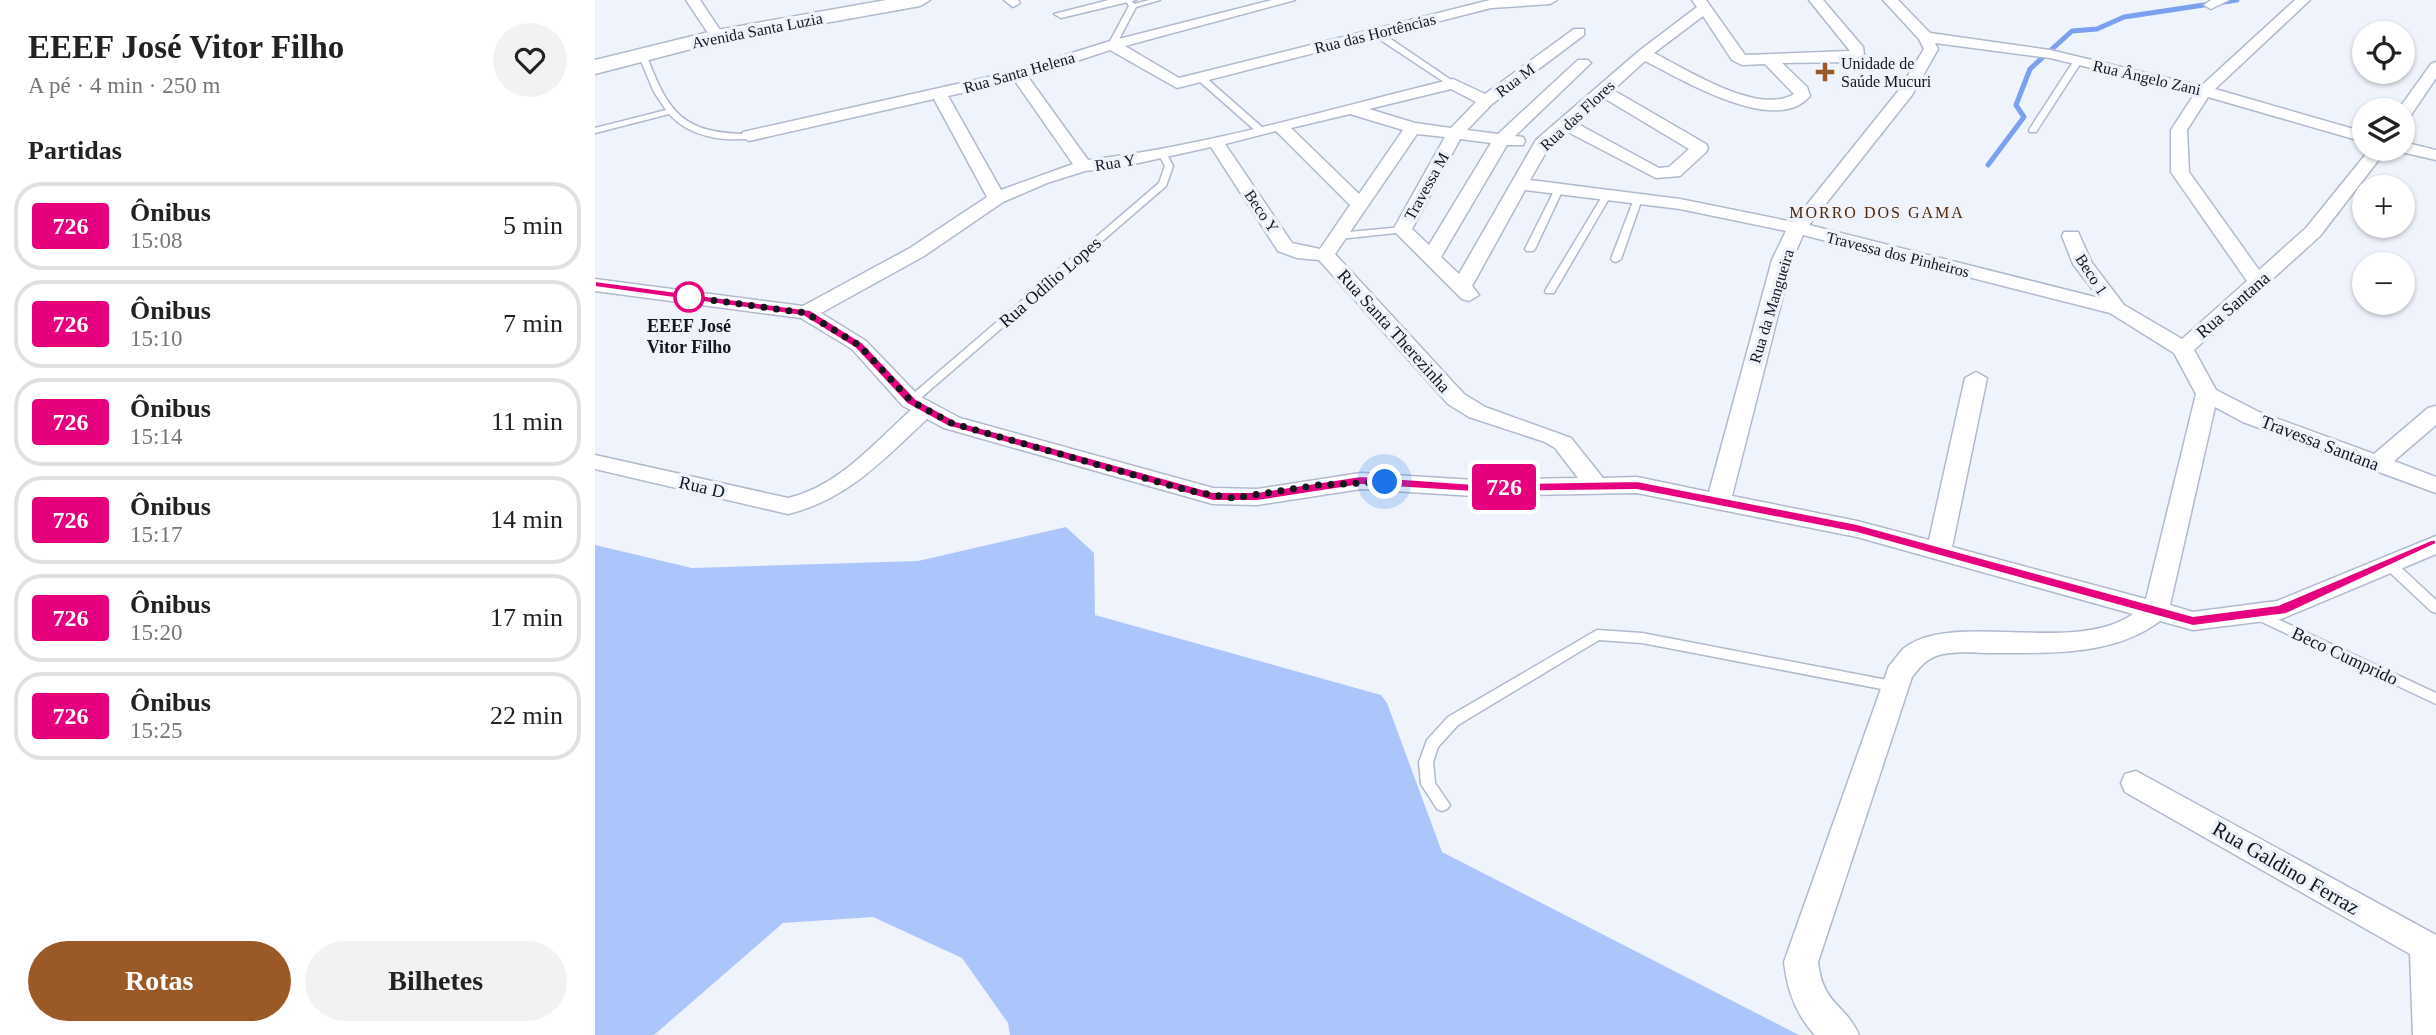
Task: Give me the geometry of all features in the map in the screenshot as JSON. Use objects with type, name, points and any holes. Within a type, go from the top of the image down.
[{"type":"street","points":[[692,0],[717,36]]},
{"type":"street","name":"Avenida Santa Luzia","points":[[595,67],[717,36],[920,0]]},
{"type":"street","name":"Rua Santa Helena","points":[[749,136],[1019,75],[1112,45],[1288,0]]},
{"type":"street","name":"Rua das Hortências","points":[[1112,45],[1169,81],[1177,83],[1202,79],[1502,2],[1550,0]]},
{"type":"street","points":[[1702,4],[1737,57],[1742,60],[1848,57],[1857,54],[1858,50],[1816,0]]},
{"type":"street","points":[[1890,0],[1925,37]]},
{"type":"street","points":[[2283,0],[2301,2]]},
{"type":"street","points":[[1061,14],[1130,2]]},
{"type":"street","points":[[2259,283],[2180,172],[2179,130],[2204,90],[2301,2]]},
{"type":"street","name":"Rua das Flores","points":[[1465,291],[1518,184],[1542,144],[1702,4]]},
{"type":"street","name":"Rua M","points":[[1455,133],[1486,101],[1579,32]]},
{"type":"street","name":"Rua Ângelo Zani","points":[[1925,37],[2078,61],[2204,90],[2352,133]]},
{"type":"street","name":"Rua da Mangueira","points":[[1719,502],[1782,260],[1797,228],[1906,92],[1931,49],[1925,37]]},
{"type":"street","points":[[1644,54],[1752,104],[1787,107],[1802,96],[1801,90],[1771,61]]},
{"type":"street","points":[[1431,257],[1502,139],[1583,63]]},
{"type":"street","points":[[2415,98],[2436,67]]},
{"type":"street","points":[[1019,75],[1083,166]]},
{"type":"street","points":[[1453,83],[1486,101]]},
{"type":"street","name":"Rua Y","points":[[806,313],[917,252],[997,198],[1083,166],[1215,142],[1453,83]]},
{"type":"street","points":[[1564,123],[1656,173],[1674,172],[1700,148],[1602,90]]},
{"type":"street","points":[[939,94],[997,198]]},
{"type":"street","points":[[1352,109],[1413,128],[1542,144]]},
{"type":"street","points":[[1280,126],[1361,205]]},
{"type":"street","name":"Rua Santa Therezinha","points":[[1413,128],[1325,255],[1456,398],[1477,412],[1563,443],[1596,485]]},
{"type":"street","name":"Travessa M","points":[[1455,133],[1402,230],[1465,291]]},
{"type":"street","name":"Beco Y","points":[[1215,142],[1285,247],[1297,252],[1325,255]]},
{"type":"street","points":[[2415,150],[2436,155]]},
{"type":"street","name":"Rua Santana","points":[[2207,394],[2183,349],[2313,232],[2369,161]]},
{"type":"street","name":"Travessa dos Pinheiros","points":[[1518,184],[1680,204],[1797,228],[2117,309],[2183,349]]},
{"type":"street","name":"Beco 1","points":[[2071,236],[2083,264],[2117,309]]},
{"type":"street","points":[[595,285],[806,313],[859,345],[918,406],[951,423],[1213,496],[1257,497],[1361,481],[1474,488],[1637,485],[1857,529],[2193,621],[2281,610],[2436,544]]},
{"type":"street","points":[[1939,551],[1976,378]]},
{"type":"street","points":[[1841,1035],[1824,1022],[1810,1003],[1802,983],[1801,962],[1892,686],[1906,662],[1932,646],[2086,640],[2146,621],[2156,611],[2207,394]]},
{"type":"street","name":"Travessa Santana","points":[[2207,394],[2251,417],[2436,485]]},
{"type":"street","name":"Rua Odílio Lopes","points":[[810,503],[834,488],[918,406]]},
{"type":"street","points":[[2375,464],[2436,412]]},
{"type":"street","name":"Rua D","points":[[595,462],[788,506],[810,503]]},
{"type":"street","name":"Rua Galdino Ferraz","points":[[2136,783],[2431,950]]},
{"type":"street","points":[[2431,950],[2431,1035]]},
{"type":"lane","points":[[1112,45],[1130,2],[1157,0]]},
{"type":"lane","points":[[1377,33],[1453,83]]},
{"type":"lane","points":[[642,54],[655,92],[669,112],[683,123],[715,134],[749,136]]},
{"type":"lane","points":[[2033,130],[2078,61]]},
{"type":"lane","points":[[1202,79],[1260,130]]},
{"type":"lane","points":[[595,131],[669,112]]},
{"type":"lane","name":"Rua Odílio Lopes","points":[[918,406],[1163,184],[1169,166],[1162,153]]},
{"type":"lane","points":[[1530,249],[1559,189]]},
{"type":"lane","points":[[1550,291],[1607,195]]},
{"type":"lane","points":[[1616,259],[1638,199]]},
{"type":"lane","points":[[1339,236],[1402,230]]},
{"type":"lane","points":[[2389,564],[2436,608]]},
{"type":"lane","name":"Beco Cumprido","points":[[2254,613],[2436,699]]},
{"type":"lane","points":[[1442,805],[1428,784],[1426,762],[1432,744],[1453,720],[1597,635],[1642,638],[1892,686]]},
{"type":"shaded area","points":[[1066,527],[1094,553],[1095,615],[1381,695],[1387,703],[1442,852],[1799,1035],[1010,1035],[1008,1023],[962,958],[873,917],[783,923],[654,1035],[595,1035],[595,545],[692,568],[918,561]]},
{"type":"waterway","points":[[1988,165],[2024,117],[2016,105],[2030,69],[2072,31],[2097,29],[2124,17],[2237,0]]},
{"type":"bus line","name":"726","points":[[595,285],[763,304],[806,313],[859,345],[911,401],[951,423],[1213,496],[1257,497],[1319,485],[1361,481],[1474,488],[1637,485],[1857,529],[2193,621],[2281,610],[2436,544]]},
{"type":"place","name":"Unidade de Saúde Mucuri","points":[[1825,72]]},
{"type":"place","name":"EEEF José Vitor Filho","points":[[689,297]]},
{"type":"district","name":"MORRO DOS GAMA","points":[[1877,212]]},
{"type":"route","points":[[689,297],[715,298],[806,313],[859,345],[911,401],[951,423],[1190,491],[1233,498],[1257,497],[1319,485],[1385,482]]}]
